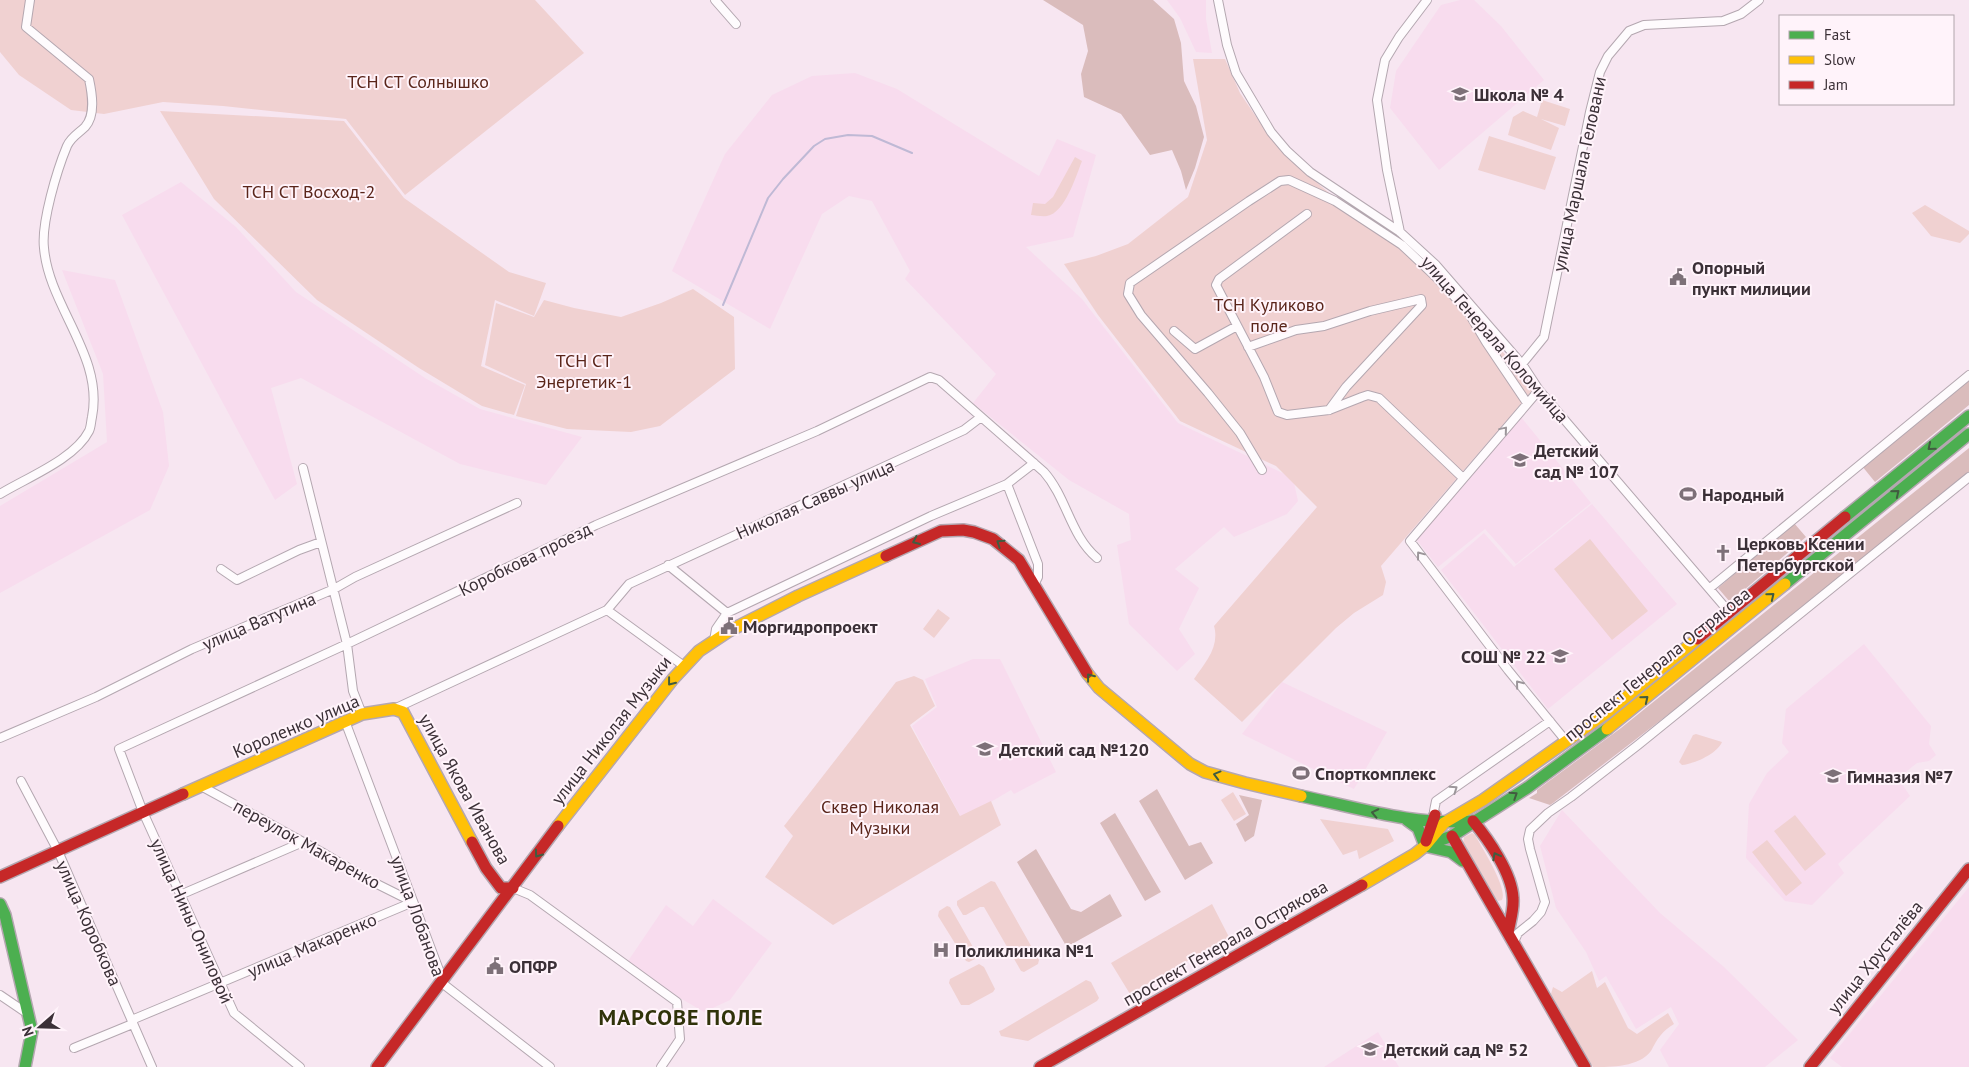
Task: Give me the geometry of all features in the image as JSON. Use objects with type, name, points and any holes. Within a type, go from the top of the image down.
[{"type":"main road","name":"проспект Генерала Острякова","points":[[1040,1067],[1415,854],[1482,800],[1609,711],[1969,416]]},
{"type":"main road","name":"проспект Генерала Острякова","points":[[1425,846],[1452,836],[1526,788],[1614,724],[1969,434]]},
{"type":"main road","name":"улица Николая Музыки","points":[[377,1067],[442,983],[568,812],[684,666],[699,651],[714,640],[798,596],[934,533],[963,530],[984,533],[1003,544],[1019,560],[1090,678],[1099,688],[1190,764],[1217,776],[1394,816]]},
{"type":"main road","name":"Короленко улица","points":[[0,877],[345,721],[362,714],[394,709]]},
{"type":"main road","name":"улица Якова Иванова","points":[[394,709],[403,712],[486,868],[501,888],[513,888]]},
{"type":"main road","points":[[1394,816],[1430,819],[1450,824],[1473,821],[1483,831],[1508,879],[1513,893],[1508,933]]},
{"type":"main road","points":[[1394,816],[1414,824],[1418,828],[1425,846]]},
{"type":"main road","points":[[1425,846],[1430,819]]},
{"type":"main road","points":[[1450,824],[1452,836],[1585,1067]]},
{"type":"main road","points":[[1425,846],[1451,852],[1471,867]]},
{"type":"main road","name":"улица Хрусталёва","points":[[1810,1067],[1969,869]]},
{"type":"main road","points":[[1492,904],[1506,904],[1513,893]]},
{"type":"main road","points":[[0,904],[5,915],[32,1031],[25,1067]]},
{"type":"street","points":[[0,494],[57,462],[77,448],[89,431],[94,407],[94,384],[80,346],[47,270],[43,247],[46,221],[68,144],[77,132],[86,126],[91,115],[92,94],[89,79],[26,27],[30,0]]},
{"type":"street","points":[[715,0],[736,24]]},
{"type":"street","name":"улица Генерала Коломийца","points":[[1218,0],[1226,45],[1236,73],[1271,132],[1287,151],[1310,172],[1400,232],[1436,265],[1522,364],[1539,390],[1730,613]]},
{"type":"street","points":[[1400,232],[1387,170],[1377,100],[1385,60],[1399,37],[1427,0]]},
{"type":"street","name":"улица Маршала Геловани","points":[[1522,364],[1544,337],[1594,96],[1600,72],[1608,56],[1629,31],[1644,25],[1723,21],[1741,14],[1759,0]]},
{"type":"street","points":[[1262,470],[1240,433],[1141,315],[1128,294],[1130,283],[1249,200],[1285,180],[1293,181],[1335,201],[1402,245],[1436,276],[1467,310],[1527,403]]},
{"type":"street","points":[[1307,214],[1219,279],[1216,288],[1264,378],[1280,413],[1287,415],[1329,410],[1368,395],[1379,398],[1463,478],[1539,390]]},
{"type":"street","points":[[1248,347],[1296,330],[1324,326],[1418,298],[1422,300],[1421,306],[1352,380],[1329,410]]},
{"type":"street","points":[[1174,332],[1195,349],[1237,326]]},
{"type":"street","points":[[1710,588],[1969,375]]},
{"type":"street","name":"Коробкова проезд","points":[[119,749],[348,644],[596,525],[818,431],[930,377],[981,417]]},
{"type":"street","points":[[981,417],[1052,481],[1078,537],[1086,549],[1097,558]]},
{"type":"street","name":"Николая Саввы улица","points":[[647,575],[939,442],[974,424],[981,417]]},
{"type":"street","points":[[714,640],[716,629],[726,613],[931,516],[1006,484],[1034,463]]},
{"type":"street","points":[[303,468],[348,644],[353,691],[362,714]]},
{"type":"street","points":[[1514,944],[1518,933],[1541,912],[1545,902],[1530,849],[1528,839],[1530,830],[1548,812],[1638,745],[1969,477]]},
{"type":"street","name":"проспект Генерала Острякова","points":[[1463,478],[1410,541],[1508,670],[1566,741]]},
{"type":"street","points":[[1006,484],[1038,564],[1038,577],[1034,585]]},
{"type":"street","name":"улица Ватутина","points":[[0,738],[96,697],[192,649],[334,589],[355,577],[517,503]]},
{"type":"street","points":[[221,569],[237,580],[299,550],[321,542]]},
{"type":"street","points":[[668,565],[726,613]]},
{"type":"street","name":"Короленко улица","points":[[394,709],[607,610],[629,584],[647,575]]},
{"type":"street","points":[[607,610],[684,666]]},
{"type":"street","name":"улица Лобанова","points":[[345,721],[439,970],[442,983],[550,1067]]},
{"type":"street","points":[[1430,819],[1436,801],[1550,721]]},
{"type":"street","name":"улица Нины Ониловой","points":[[119,749],[143,812],[234,1013],[300,1067]]},
{"type":"street","name":"улица Коробкова","points":[[21,781],[58,851],[152,1067]]},
{"type":"street","name":"переулок Макаренко","points":[[201,786],[369,880],[413,902]]},
{"type":"street","points":[[180,895],[303,842]]},
{"type":"street","name":"улица Якова Иванова","points":[[513,888],[530,895],[677,1002],[680,1039],[661,1067]]},
{"type":"street","name":"улица Макаренко","points":[[74,1048],[413,902]]},
{"type":"street","points":[[0,995],[28,1014]]},
{"type":"shaded area","points":[[1043,0],[1153,0],[1174,19],[1181,43],[1184,81],[1196,106],[1204,137],[1186,190],[1181,171],[1172,150],[1150,155],[1121,114],[1084,97],[1081,74],[1088,51],[1083,25]]},
{"type":"shaded area","points":[[1167,0],[1206,0],[1206,19],[1212,53],[1196,52],[1180,18]]},
{"type":"shaded area","name":"Школа № 4","points":[[1460,0],[1474,0],[1501,26],[1544,80],[1439,170],[1390,108],[1396,71],[1441,5]]},
{"type":"shaded area","points":[[855,73],[897,89],[1039,176],[1057,139],[1096,155],[1073,237],[1026,247],[1082,299],[1178,423],[1293,478],[1298,501],[1287,514],[1234,537],[1224,527],[1175,569],[1199,588],[1179,629],[1195,654],[1177,671],[1129,624],[1117,545],[1131,540],[1129,514],[1069,480],[973,403],[996,374],[905,279],[910,271],[872,201],[849,196],[822,214],[770,329],[672,271],[725,154],[772,95],[812,76]]},
{"type":"shaded area","points":[[181,182],[236,227],[296,292],[425,378],[480,409],[582,437],[546,485],[460,464],[301,378],[271,388],[297,484],[275,500],[122,215]]},
{"type":"shaded area","points":[[62,270],[115,280],[163,412],[169,466],[150,510],[0,593],[0,506],[107,442],[103,374]]},
{"type":"shaded area","points":[[1969,379],[1969,405],[1875,482],[1862,466]]},
{"type":"shaded area","name":"Детский сад № 107","points":[[1521,417],[1591,503],[1516,564],[1485,529],[1438,567],[1416,539]]},
{"type":"shaded area","points":[[1969,448],[1969,472],[1739,660],[1550,805],[1529,798],[1537,793],[1537,790],[1621,728]]},
{"type":"shaded area","name":"СОШ № 22","points":[[1592,504],[1677,604],[1548,709],[1441,570],[1484,533],[1514,567]]},
{"type":"shaded area","points":[[1794,523],[1806,537],[1730,602],[1718,588]]},
{"type":"shaded area","name":"Гимназия №7","points":[[1864,644],[1931,726],[1929,744],[1936,755],[1929,761],[1917,763],[1898,778],[1910,796],[1838,864],[1844,873],[1812,905],[1785,901],[1746,858],[1749,804],[1767,773],[1789,752],[1782,743],[1786,709]]},
{"type":"shaded area","name":"Детский сад №120","points":[[973,659],[1000,659],[1056,772],[1014,794],[1011,790],[962,819],[912,726],[937,707],[925,679]]},
{"type":"shaded area","points":[[1282,682],[1387,732],[1354,789],[1242,734]]},
{"type":"shaded area","points":[[1157,789],[1189,846],[1201,842],[1213,863],[1185,880],[1139,801]]},
{"type":"shaded area","points":[[1239,795],[1262,800],[1254,836],[1245,842],[1236,824],[1249,815]]},
{"type":"shaded area","points":[[1562,810],[1660,913],[1724,967],[1798,1040],[1765,1067],[1669,1067],[1660,1050],[1679,1024],[1671,1007],[1636,1029],[1606,976],[1599,981],[1586,952],[1556,908],[1540,846]]},
{"type":"shaded area","points":[[1115,813],[1161,892],[1145,901],[1100,823]]},
{"type":"shaded area","points":[[1036,849],[1071,909],[1081,912],[1110,894],[1122,916],[1072,944],[1065,944],[1017,862]]},
{"type":"shaded area","points":[[1969,887],[1969,1067],[1842,1067],[1830,1058]]},
{"type":"shaded area","points":[[713,899],[772,943],[730,1000],[704,1012],[680,998],[628,961],[666,905],[693,926]]},
{"type":"shaded area","name":"Детский сад № 52","points":[[1378,1032],[1399,1067],[1324,1067]]},
{"type":"green space","name":"ТСН СТ Солнышко","points":[[0,0],[535,0],[584,53],[405,195],[346,119],[223,106],[163,102],[104,114],[71,110],[19,75],[0,52]]},
{"type":"green space","name":"ТСН Куликово поле","points":[[1193,59],[1225,59],[1240,93],[1267,133],[1297,166],[1334,197],[1397,235],[1427,262],[1479,322],[1533,390],[1381,566],[1386,582],[1383,595],[1354,613],[1336,628],[1242,722],[1194,679],[1207,661],[1213,648],[1215,641],[1214,626],[1317,507],[1276,466],[1180,421],[1098,315],[1064,264],[1096,256],[1128,244],[1188,197],[1207,140]]},
{"type":"green space","points":[[1542,100],[1570,109],[1565,126],[1541,119],[1559,128],[1551,150],[1508,135],[1513,117],[1523,111],[1537,117]]},
{"type":"green space","name":"ТСН СТ Восход-2","points":[[160,111],[344,121],[404,198],[509,272],[546,283],[534,316],[495,300],[481,366],[525,385],[514,415],[482,406],[419,368],[317,300],[214,199]]},
{"type":"green space","points":[[1489,136],[1556,157],[1545,190],[1478,170]]},
{"type":"green space","points":[[1075,157],[1082,161],[1069,193],[1059,208],[1047,216],[1031,215],[1033,203],[1045,204],[1053,197]]},
{"type":"green space","points":[[1925,205],[1969,231],[1969,234],[1960,243],[1931,236],[1912,213]]},
{"type":"green space","name":"ТСН СТ Энергетик-1","points":[[693,289],[734,317],[735,369],[660,426],[631,432],[567,429],[516,416],[526,384],[485,365],[496,303],[534,317],[544,300],[621,317]]},
{"type":"green space","points":[[1590,539],[1648,611],[1612,640],[1554,569]]},
{"type":"green space","points":[[938,609],[950,618],[934,638],[923,629]]},
{"type":"green space","name":"Сквер Николая Музыки","points":[[914,676],[923,680],[935,706],[910,725],[960,816],[991,801],[1001,825],[833,925],[765,877],[793,836],[784,826],[896,682]]},
{"type":"green space","points":[[1696,734],[1722,742],[1715,751],[1705,758],[1682,765],[1679,762],[1693,735]]},
{"type":"green space","points":[[1233,792],[1246,814],[1234,821],[1221,800]]},
{"type":"green space","points":[[1795,815],[1826,854],[1805,871],[1774,831]]},
{"type":"green space","points":[[1320,819],[1388,829],[1394,841],[1359,859],[1357,850],[1343,855]]},
{"type":"green space","points":[[1472,833],[1475,835],[1498,878],[1503,894],[1502,900],[1498,901],[1495,897],[1463,845],[1464,837]]},
{"type":"green space","points":[[1767,840],[1802,883],[1786,896],[1752,852]]},
{"type":"green space","points":[[991,881],[995,882],[1039,960],[1038,964],[1024,972],[1021,971],[984,907],[963,915],[957,905],[957,901]]},
{"type":"green space","points":[[1212,904],[1229,937],[1130,994],[1111,963]]},
{"type":"green space","points":[[947,906],[950,907],[977,954],[977,958],[969,962],[966,961],[938,916],[939,911]]},
{"type":"green space","points":[[979,964],[984,967],[995,989],[993,992],[969,1005],[961,1005],[949,983],[950,979]]},
{"type":"green space","points":[[1592,971],[1597,988],[1605,982],[1628,1028],[1637,1034],[1668,1013],[1674,1024],[1663,1032],[1651,1051],[1640,1060],[1625,1065],[1593,1067],[1551,994],[1553,987],[1562,992]]},
{"type":"green space","points":[[1086,980],[1091,982],[1099,998],[1097,1001],[1028,1041],[1001,1036],[999,1031]]},
{"type":"waterway","points":[[723,305],[768,198],[814,146],[825,139],[848,135],[872,136],[912,153]]},
{"type":"traffic: fast","points":[[1845,517],[1969,416]]},
{"type":"traffic: fast","points":[[1785,584],[1969,434]]},
{"type":"traffic: fast","points":[[1427,845],[1452,836],[1527,788],[1607,729]]},
{"type":"traffic: fast","points":[[1301,796],[1387,815],[1429,821],[1473,821]]},
{"type":"traffic: fast","points":[[1407,820],[1418,828],[1425,846]]},
{"type":"traffic: fast","points":[[1425,846],[1451,852],[1463,861]]},
{"type":"traffic: fast","points":[[0,904],[5,915],[32,1031],[25,1067]]},
{"type":"traffic: slow","points":[[558,826],[673,679],[699,651],[729,631],[798,596],[886,556]]},
{"type":"traffic: slow","points":[[1607,729],[1785,584]]},
{"type":"traffic: slow","points":[[1362,885],[1415,854],[1425,846],[1444,823],[1483,800],[1609,711],[1697,639]]},
{"type":"traffic: slow","points":[[1087,673],[1099,688],[1190,764],[1205,772],[1301,796]]},
{"type":"traffic: slow","points":[[183,794],[362,714],[394,709],[403,712],[472,842]]},
{"type":"traffic: jam","points":[[1697,639],[1845,517]]},
{"type":"traffic: jam","points":[[886,556],[941,531],[963,530],[993,539],[1019,560],[1087,673]]},
{"type":"traffic: jam","points":[[0,877],[183,794]]},
{"type":"traffic: jam","points":[[1426,841],[1435,815]]},
{"type":"traffic: jam","points":[[1473,821],[1504,867],[1512,888],[1513,902],[1508,933]]},
{"type":"traffic: jam","points":[[377,1067],[558,826]]},
{"type":"traffic: jam","points":[[1452,836],[1585,1067]]},
{"type":"traffic: jam","points":[[472,842],[486,868],[501,888],[513,888]]},
{"type":"traffic: jam","points":[[1810,1067],[1969,869]]},
{"type":"traffic: jam","points":[[1040,1067],[1362,885]]},
{"type":"place","name":"Школа № 4","points":[[1460,94]]},
{"type":"place","name":"Опорный пункт милиции","points":[[1678,277]]},
{"type":"place","name":"Детский сад № 107","points":[[1520,460]]},
{"type":"place","name":"Народный","points":[[1688,494]]},
{"type":"place","name":"Церковь Ксении Петербургской","points":[[1723,553]]},
{"type":"place","name":"Моргидропроект","points":[[729,626]]},
{"type":"place","name":"СОШ № 22","points":[[1560,656]]},
{"type":"place","name":"Детский сад №120","points":[[985,749]]},
{"type":"place","name":"Спорткомплекс","points":[[1301,773]]},
{"type":"place","name":"Гимназия №7","points":[[1833,776]]},
{"type":"place","name":"Поликлиника №1","points":[[941,950]]},
{"type":"place","name":"ОПФР","points":[[495,966]]},
{"type":"place","name":"Детский сад № 52","points":[[1370,1049]]},
{"type":"district","name":"МАРСОВЕ ПОЛЕ","points":[[681,1017]]}]
